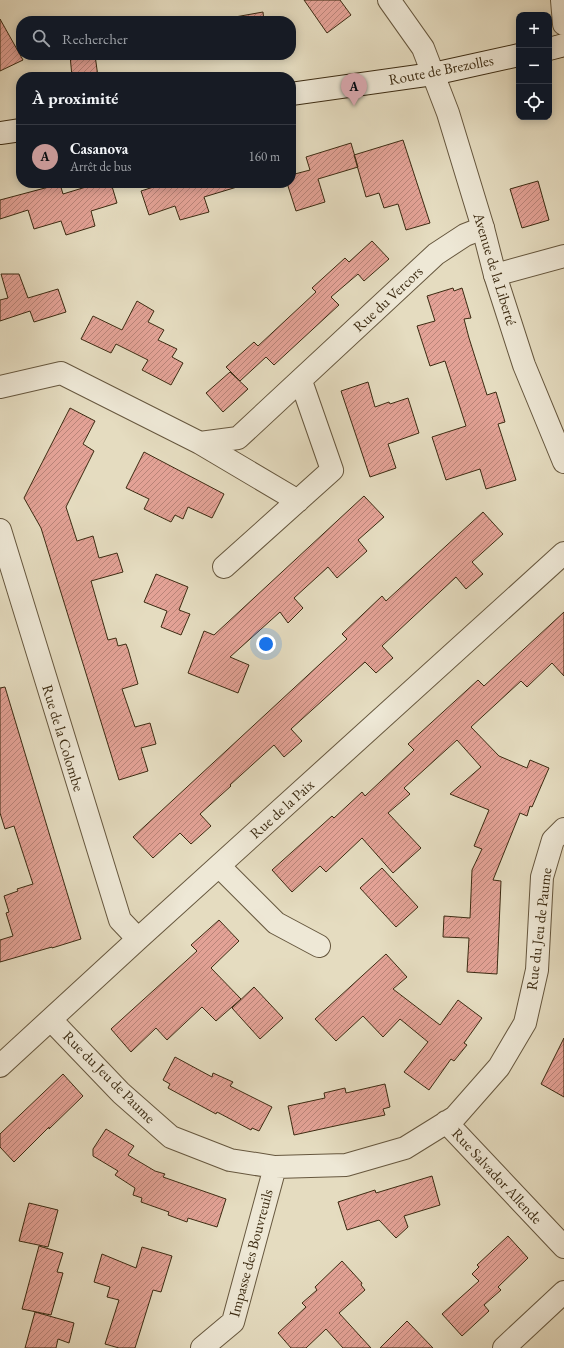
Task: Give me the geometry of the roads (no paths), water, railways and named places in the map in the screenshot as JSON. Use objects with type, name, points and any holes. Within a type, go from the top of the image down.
[{"type":"street","name":"Avenue de la Liberté","points":[[389,0],[423,48],[448,113],[483,228],[495,275],[524,365],[564,462]]},
{"type":"street","points":[[562,0],[564,24]]},
{"type":"street","points":[[552,48],[564,45]]},
{"type":"street","name":"Route de Brezolles","points":[[296,93],[433,74],[516,56]]},
{"type":"street","points":[[0,133],[16,131]]},
{"type":"street","name":"Rue du Vercors","points":[[200,443],[238,438],[436,254],[465,235],[483,228]]},
{"type":"street","points":[[495,275],[564,256]]},
{"type":"street","points":[[0,387],[61,373],[200,443],[298,501]]},
{"type":"street","points":[[224,567],[332,470],[301,381]]},
{"type":"street","name":"Rue de la Colombe","points":[[0,530],[120,920],[138,939]]},
{"type":"street","name":"Rue de la Paix","points":[[0,1066],[564,553]]},
{"type":"street","name":"Rue du Jeu de Paume","points":[[51,1020],[120,1093],[171,1137],[230,1160],[275,1167],[346,1165],[405,1148],[455,1117],[499,1068],[525,1023],[537,970],[542,877],[553,840],[564,830]]},
{"type":"street","points":[[219,866],[276,923],[319,946]]},
{"type":"street","name":"Rue Salvador Allende","points":[[446,1122],[564,1248]]},
{"type":"street","name":"Impasse des Bouvreuils","points":[[202,1348],[233,1322],[275,1167]]},
{"type":"street","points":[[504,1348],[564,1292]]},
{"type":"place","name":"Casanova","points":[[354,106]]}]
